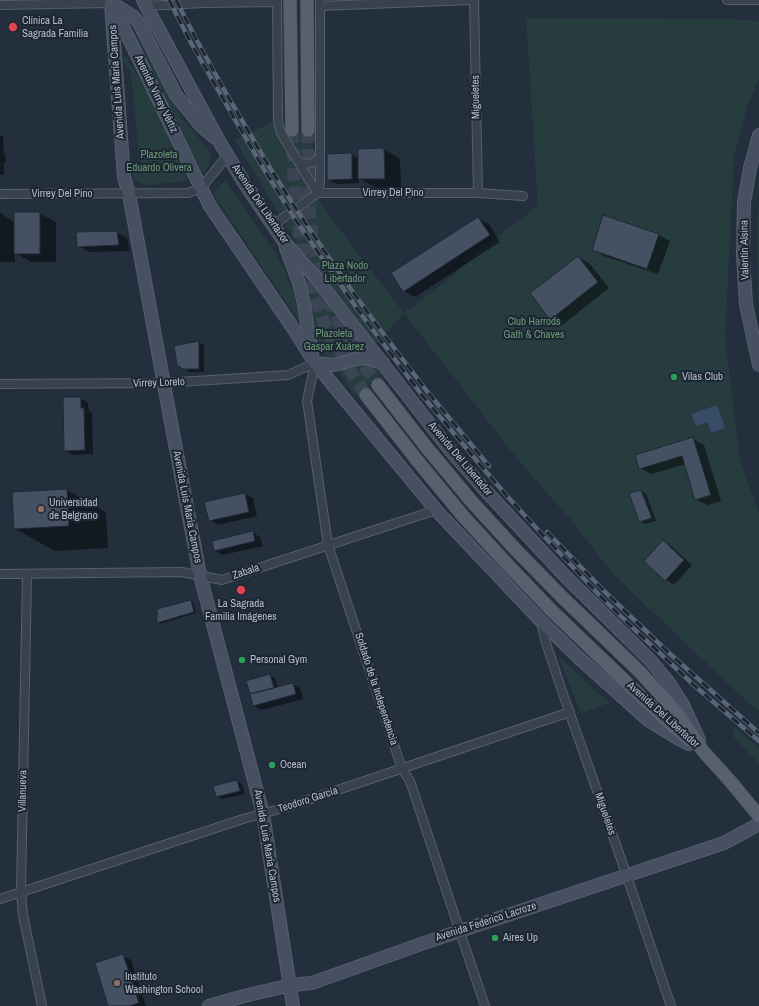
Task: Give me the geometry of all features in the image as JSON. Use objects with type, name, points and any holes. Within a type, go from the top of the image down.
[{"type":"main road","points":[[307,0],[308,130]]},
{"type":"main road","points":[[282,1],[292,130]]},
{"type":"main road","points":[[111,2],[135,18],[139,23],[176,95],[200,125],[219,141]]},
{"type":"main road","name":"Avenida Virrey Vértiz","points":[[111,2],[201,188]]},
{"type":"main road","name":"Avenida Luis María Campos","points":[[111,2],[124,177],[129,194],[200,575],[263,814],[294,1006]]},
{"type":"main road","points":[[145,3],[228,155]]},
{"type":"main road","name":"Valentín Alsina","points":[[759,135],[750,168],[744,202],[743,256],[746,304],[759,365]]},
{"type":"main road","name":"Avenida Del Libertador","points":[[228,155],[243,181],[285,243],[317,279],[449,449],[564,575],[650,660],[669,683],[691,720],[703,751]]},
{"type":"main road","name":"Avenida Del Libertador","points":[[201,188],[210,206],[285,315],[315,363],[436,510],[541,621],[578,657],[648,720],[679,739],[703,751]]},
{"type":"main road","points":[[285,243],[299,283],[315,363],[334,365],[366,358],[383,363]]},
{"type":"main road","name":"Avenida Del Libertador","points":[[378,385],[427,448],[472,502],[562,597],[639,671],[677,713],[703,751]]},
{"type":"main road","name":"Avenida Del Libertador","points":[[366,395],[416,460],[464,516],[546,605],[626,682],[703,751],[759,816]]},
{"type":"main road","name":"Avenida Federico Lacroze","points":[[209,1006],[291,985],[312,983],[460,931],[724,843],[759,824]]},
{"type":"street","points":[[273,225],[318,192],[320,182],[320,3],[473,0]]},
{"type":"street","name":"Migueletes","points":[[473,0],[478,193]]},
{"type":"street","points":[[727,0],[759,0]]},
{"type":"street","points":[[145,3],[282,1],[278,122],[281,133],[318,192]]},
{"type":"street","points":[[0,5],[111,2]]},
{"type":"street","points":[[201,188],[228,155]]},
{"type":"street","points":[[298,161],[305,164],[312,163],[320,157]]},
{"type":"street","name":"Virrey Del Pino","points":[[0,194],[188,193],[201,188]]},
{"type":"street","name":"Virrey Del Pino","points":[[318,192],[478,193],[523,196]]},
{"type":"street","name":"Virrey Loreto","points":[[0,384],[164,383],[288,375],[315,363]]},
{"type":"street","name":"Soldado de la Independencia","points":[[315,363],[307,401],[328,545],[402,769],[410,781],[485,1006]]},
{"type":"street","name":"Zabala","points":[[0,574],[182,572],[222,580],[436,510]]},
{"type":"street","name":"Villanueva","points":[[27,574],[21,892],[23,914],[42,1006]]},
{"type":"street","name":"Migueletes","points":[[541,621],[546,643],[671,1006]]},
{"type":"street","name":"Teodoro García","points":[[0,899],[243,819],[290,806],[570,712]]},
{"type":"green space","name":"Club Harrods Gath & Chaves","points":[[526,18],[731,19],[759,21],[759,77],[747,108],[734,155],[725,337],[740,460],[759,514],[759,711],[739,694],[615,576],[571,520],[519,461],[404,313],[448,280],[485,246],[538,206]]},
{"type":"green space","points":[[127,24],[133,30],[182,118],[208,149],[210,160],[208,167],[204,172],[201,171]]},
{"type":"green space","name":"Plazoleta Eduardo Olivera","points":[[124,57],[127,58],[153,103],[188,178],[186,181],[147,185],[133,178],[131,162],[140,166],[131,72],[123,62]]},
{"type":"green space","name":"Plaza Nodo Libertador","points":[[273,122],[327,213],[404,313],[376,343],[294,239],[235,140]]},
{"type":"green space","points":[[313,131],[313,152],[310,156],[301,155],[284,132]]},
{"type":"green space","points":[[225,181],[272,248],[284,268],[294,295],[300,322],[213,194]]},
{"type":"green space","points":[[759,206],[759,302],[757,227]]},
{"type":"green space","name":"Plazoleta Gaspar Xuárez","points":[[305,274],[361,348],[360,350],[356,350],[332,359],[327,359],[317,342]]},
{"type":"green space","points":[[357,364],[377,369],[382,374],[354,395],[337,369]]},
{"type":"green space","points":[[559,657],[609,703],[581,713]]},
{"type":"green space","points":[[734,727],[759,748],[759,764],[732,735]]},
{"type":"water","points":[[717,405],[725,428],[711,433],[708,422],[696,426],[691,414]]},
{"type":"building","points":[[384,148],[385,179],[358,179],[358,149]]},
{"type":"building","points":[[352,153],[352,179],[327,180],[327,154]]},
{"type":"building","points":[[14,212],[40,212],[40,254],[14,254]]},
{"type":"building","points":[[603,215],[659,234],[647,269],[592,250]]},
{"type":"building","points":[[478,217],[490,235],[403,292],[391,273]]},
{"type":"building","points":[[117,231],[119,245],[77,247],[76,232]]},
{"type":"building","points":[[578,256],[598,282],[550,320],[530,293]]},
{"type":"building","points":[[199,341],[199,369],[183,369],[177,365],[174,346]]},
{"type":"building","points":[[63,397],[81,397],[81,408],[84,408],[85,450],[64,451]]},
{"type":"building","points":[[693,437],[711,495],[695,500],[682,456],[639,469],[635,455]]},
{"type":"building","name":"Universidad de Belgrano","points":[[67,489],[69,526],[14,529],[12,492]]},
{"type":"building","points":[[641,490],[652,518],[639,522],[629,493]]},
{"type":"building","points":[[245,493],[249,512],[209,521],[204,502]]},
{"type":"building","points":[[253,531],[255,541],[214,551],[212,541]]},
{"type":"building","points":[[663,540],[684,560],[665,581],[644,561]]},
{"type":"building","points":[[191,600],[194,612],[157,623],[157,609]]},
{"type":"building","points":[[270,674],[274,688],[250,694],[246,681]]},
{"type":"building","points":[[293,683],[296,694],[253,706],[250,694]]},
{"type":"building","points":[[237,780],[240,791],[216,797],[213,786]]},
{"type":"building","name":"Instituto Washington School","points":[[123,954],[139,1003],[129,1006],[108,1006],[95,963]]},
{"type":"tunnel","points":[[292,130],[294,179],[301,248],[307,272],[325,325],[349,369],[366,395]]},
{"type":"tunnel","points":[[308,130],[309,209],[313,250],[326,295],[338,320],[357,356],[378,385]]},
{"type":"railway","points":[[169,0],[190,41],[238,125],[295,219],[358,310],[421,394],[507,496],[602,598],[697,688],[759,741]]},
{"type":"railway","points":[[176,0],[223,88],[270,168],[300,215],[382,332],[426,390],[489,466]]},
{"type":"railway","points":[[547,532],[606,593],[669,653],[759,733]]},
{"type":"place","name":"Clínica La Sagrada Familia","points":[[13,27]]},
{"type":"place","name":"Vilas Club","points":[[674,377]]},
{"type":"place","name":"Universidad de Belgrano","points":[[41,509]]},
{"type":"place","name":"La Sagrada Familia Imágenes","points":[[241,590]]},
{"type":"place","name":"Personal Gym","points":[[242,660]]},
{"type":"place","name":"Ocean","points":[[272,765]]},
{"type":"place","name":"Aires Up","points":[[495,938]]},
{"type":"place","name":"Instituto Washington School","points":[[117,983]]}]
